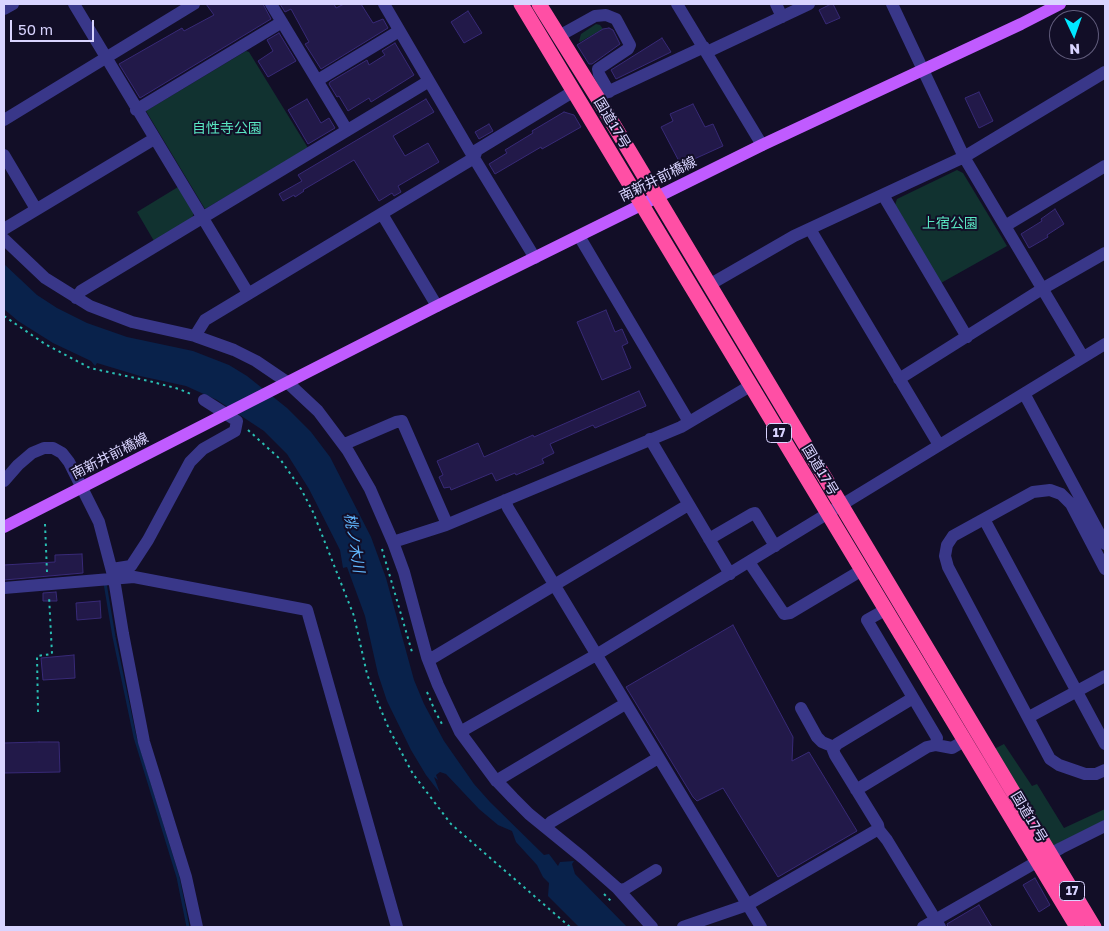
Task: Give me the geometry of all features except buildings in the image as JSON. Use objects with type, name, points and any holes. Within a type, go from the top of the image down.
[{"type":"highway","name":"国道17号","points":[[521,4],[964,741],[1044,859],[1094,927]]},
{"type":"highway","name":"国道17号","points":[[539,4],[582,73],[603,95],[656,197],[842,506],[1044,859],[1077,927]]},
{"type":"main road","name":"南新井前橋線","points":[[4,527],[82,486],[231,416],[287,382],[656,197],[1060,4]]},
{"type":"street","points":[[4,9],[13,4]]},
{"type":"street","points":[[74,4],[136,110],[248,293]]},
{"type":"street","points":[[4,120],[106,58],[176,8],[194,4]]},
{"type":"street","points":[[271,4],[347,130]]},
{"type":"street","points":[[384,4],[535,258]]},
{"type":"street","points":[[677,4],[762,145]]},
{"type":"street","points":[[776,4],[782,17]]},
{"type":"street","points":[[561,38],[595,16],[606,15],[616,19],[630,44],[628,49],[598,69],[603,95],[809,4]]},
{"type":"street","points":[[892,4],[964,157],[1083,357]]},
{"type":"street","points":[[561,38],[598,20],[604,20],[614,26],[623,42],[622,48],[582,73]]},
{"type":"street","points":[[136,110],[282,22]]},
{"type":"street","points":[[318,80],[399,31]]},
{"type":"street","points":[[709,285],[794,236],[964,157],[1105,72]]},
{"type":"street","points":[[76,298],[81,291],[429,81]]},
{"type":"street","points":[[196,336],[205,320],[474,158],[477,150],[574,91]]},
{"type":"street","points":[[4,229],[154,139]]},
{"type":"street","points":[[4,155],[36,209]]},
{"type":"street","points":[[1005,226],[1105,166]]},
{"type":"street","points":[[883,195],[967,337]]},
{"type":"street","points":[[382,214],[437,306]]},
{"type":"street","points":[[810,229],[939,445]]},
{"type":"street","points":[[579,236],[689,422]]},
{"type":"street","points":[[4,240],[45,278],[90,306],[132,322],[196,336],[234,350],[256,361],[287,382],[318,411],[342,443],[370,489],[394,542],[428,657],[438,685],[460,732],[474,753],[518,804],[619,890],[652,927]]},
{"type":"street","points":[[900,378],[1042,289],[1105,253]]},
{"type":"street","points":[[460,732],[596,655],[939,445],[1025,395],[1105,344]]},
{"type":"street","points":[[394,542],[447,524],[689,422],[750,386]]},
{"type":"street","points":[[1025,395],[1105,544]]},
{"type":"street","points":[[4,588],[48,585],[113,574],[131,566],[148,540],[190,462],[203,449],[235,431],[231,416],[204,400]]},
{"type":"street","points":[[342,443],[347,443],[402,421],[447,524]]},
{"type":"street","points":[[650,439],[730,574]]},
{"type":"street","points":[[4,481],[32,453],[44,448],[53,448],[62,453],[69,462],[99,522],[113,574],[124,642],[144,742],[186,877],[197,927]]},
{"type":"street","points":[[1105,569],[1071,504],[1056,491],[1045,490],[1032,492],[953,536],[947,545],[944,556],[948,567],[1046,752],[1054,763],[1085,774],[1096,774],[1105,770]]},
{"type":"street","points":[[505,500],[554,586],[761,927]]},
{"type":"street","points":[[428,657],[434,658],[688,505]]},
{"type":"street","points":[[708,539],[755,513],[775,546]]},
{"type":"street","points":[[984,519],[1105,744]]},
{"type":"street","points":[[749,562],[784,614],[790,613],[862,570]]},
{"type":"street","points":[[113,574],[307,610],[397,927]]},
{"type":"street","points":[[885,610],[867,620],[937,738],[936,745]]},
{"type":"street","points":[[1029,717],[1105,676]]},
{"type":"street","points":[[834,747],[913,698]]},
{"type":"street","points":[[496,780],[625,704]]},
{"type":"street","points":[[801,708],[817,737],[822,742],[834,747]]},
{"type":"street","points":[[856,790],[927,747],[936,745],[952,748],[964,741]]},
{"type":"street","points":[[834,747],[835,755],[937,923]]},
{"type":"street","points":[[544,826],[547,826],[658,758]]},
{"type":"street","points":[[922,927],[937,923],[1044,859],[1105,826]]},
{"type":"street","points":[[683,927],[747,905],[879,830]]},
{"type":"street","points":[[1044,859],[1105,834]]},
{"type":"street","points":[[619,890],[625,889],[656,870]]},
{"type":"path","points":[[4,316],[45,344],[90,368],[179,389],[204,400]]},
{"type":"path","points":[[231,416],[280,459],[301,489],[313,512],[354,616],[368,674],[378,703],[389,729],[413,774],[451,824],[570,927]]},
{"type":"path","points":[[38,712],[37,656],[52,654],[45,524]]},
{"type":"path","points":[[382,548],[414,657]]},
{"type":"path","points":[[427,693],[442,724]]},
{"type":"green space","points":[[596,24],[600,25],[603,29],[580,42],[581,34]]},
{"type":"green space","name":"自性寺公園","points":[[246,51],[249,52],[308,148],[205,209],[146,111]]},
{"type":"green space","name":"上宿公園","points":[[957,170],[963,173],[1007,246],[941,283],[895,205],[897,199]]},
{"type":"green space","points":[[178,187],[194,211],[192,219],[154,241],[137,212]]},
{"type":"green space","points":[[1004,744],[1032,786],[1037,784],[1064,828],[1105,809],[1105,821],[1051,849],[992,750]]},
{"type":"water","name":"桃ノ木川","points":[[4,264],[37,295],[57,308],[87,323],[127,337],[193,351],[229,365],[247,376],[287,408],[311,432],[330,457],[371,537],[386,578],[414,680],[424,704],[444,741],[474,784],[490,802],[544,855],[549,854],[558,866],[560,862],[574,861],[572,864],[575,874],[627,927],[579,927],[548,896],[549,883],[543,877],[537,865],[516,842],[512,831],[498,825],[479,809],[446,774],[440,772],[436,775],[438,780],[434,777],[440,793],[426,775],[411,750],[387,701],[378,674],[365,616],[347,567],[343,568],[340,550],[309,489],[287,454],[264,431],[217,400],[186,386],[140,376],[97,363],[95,366],[91,361],[53,343],[18,321],[4,309]]},
{"type":"waterway","points":[[105,583],[135,737],[178,877],[188,927]]}]
